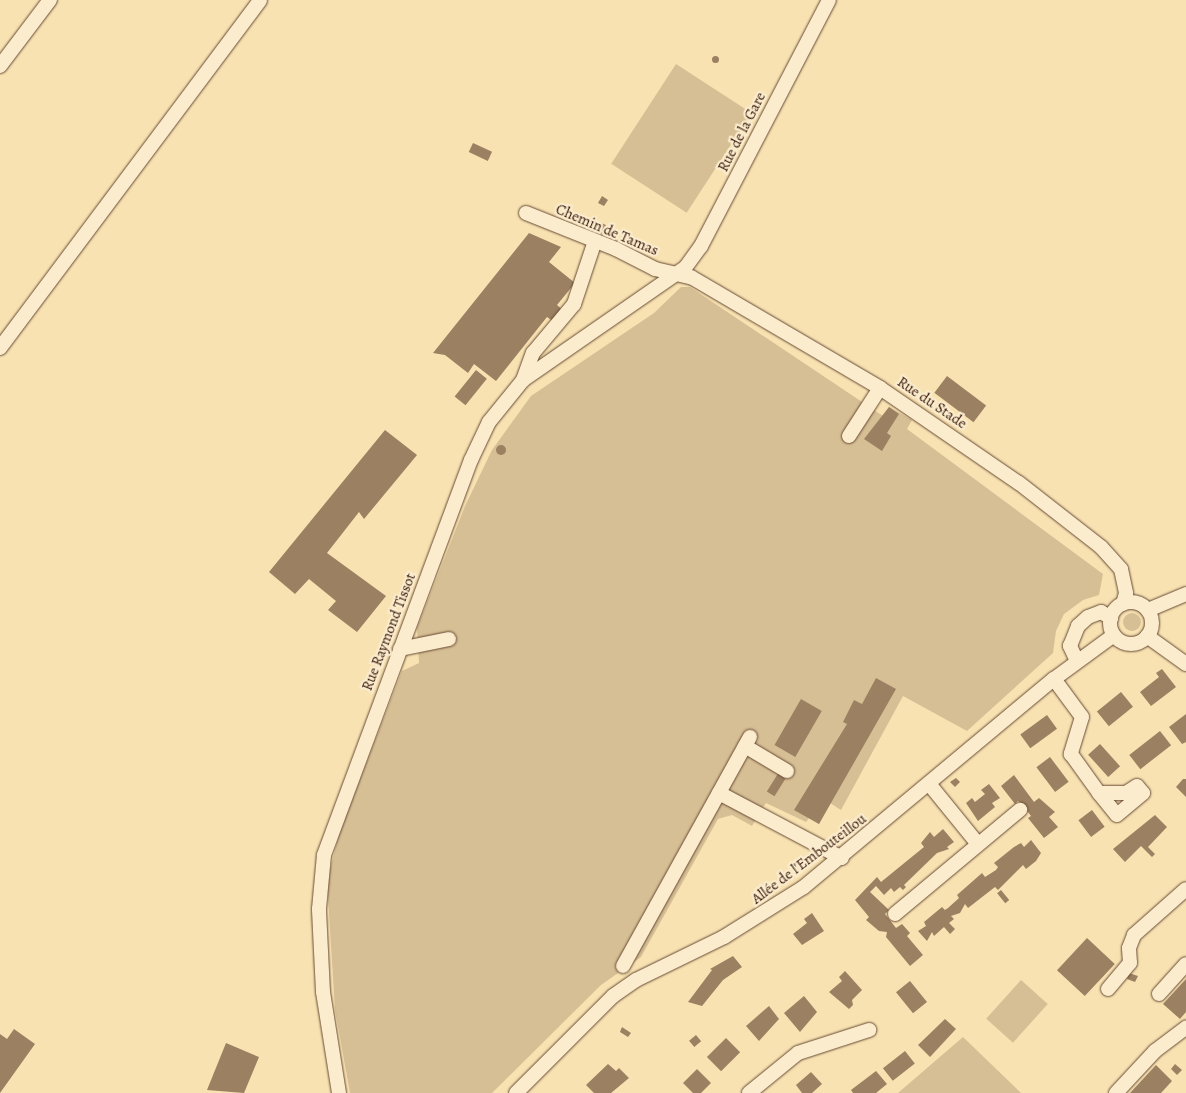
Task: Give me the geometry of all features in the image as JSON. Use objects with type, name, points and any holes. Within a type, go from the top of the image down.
[{"type":"street","points":[[0,66],[50,0]]},
{"type":"street","points":[[0,348],[260,0]]},
{"type":"street","name":"Rue de la Gare","points":[[676,273],[685,268],[701,246],[829,0]]},
{"type":"street","name":"Chemin de Tamas","points":[[526,213],[595,241],[656,269],[676,273]]},
{"type":"street","points":[[523,380],[533,353],[574,304],[595,241]]},
{"type":"street","name":"Rue Raymond Tissot","points":[[338,1093],[323,992],[319,882],[330,832],[485,430],[500,406],[523,380],[676,273]]},
{"type":"street","name":"Rue du Stade","points":[[676,273],[691,277],[880,388],[1019,482],[1101,547],[1121,569],[1126,593],[1123,604]]},
{"type":"street","points":[[849,436],[880,388]]},
{"type":"street","points":[[1111,618],[1123,604],[1132,602],[1148,610],[1186,594]]},
{"type":"street","points":[[1077,661],[1070,646],[1078,626],[1088,617],[1101,612],[1111,618],[1114,635],[1131,644],[1147,636],[1152,628],[1148,610]]},
{"type":"street","name":"Allée de l'Embouteillou","points":[[516,1093],[613,996],[636,980],[764,914],[842,858],[1054,679],[1114,635]]},
{"type":"street","points":[[1147,636],[1186,664]]},
{"type":"street","points":[[400,649],[449,639]]},
{"type":"street","points":[[1054,679],[1082,717],[1071,754],[1099,793]]},
{"type":"street","points":[[623,966],[748,742],[787,771]]},
{"type":"street","points":[[930,785],[978,844]]},
{"type":"street","points":[[719,793],[842,858]]},
{"type":"street","points":[[896,914],[1020,810]]},
{"type":"street","points":[[1108,989],[1130,963],[1129,948],[1134,935],[1186,889]]},
{"type":"street","points":[[1158,994],[1186,964]]},
{"type":"street","points":[[1116,1093],[1155,1051],[1186,1028]]},
{"type":"street","points":[[749,1093],[798,1052],[869,1030]]},
{"type":"shaded area","points":[[676,64],[751,113],[687,213],[611,164]]},
{"type":"shaded area","points":[[681,287],[690,287],[883,416],[889,407],[912,420],[907,429],[1103,574],[1099,595],[1083,600],[1064,614],[1056,631],[1053,653],[967,731],[903,696],[841,810],[830,803],[819,824],[809,818],[806,822],[766,803],[752,826],[732,815],[718,819],[641,957],[601,985],[492,1093],[350,1093],[335,1010],[327,881],[340,831],[402,671],[419,663],[417,628],[465,506],[492,450],[531,396],[654,313]]},
{"type":"shaded area","points":[[1128,613],[1136,613],[1141,618],[1139,629],[1128,631],[1123,626],[1123,618]]},
{"type":"shaded area","points":[[1021,980],[1048,1004],[1013,1043],[986,1019]]},
{"type":"shaded area","points":[[963,1037],[1021,1093],[898,1093]]},
{"type":"building","points":[[715,55],[719,59],[715,63],[711,59]]},
{"type":"building","points":[[473,143],[492,152],[488,161],[469,152]]},
{"type":"building","points":[[602,196],[608,200],[604,206],[598,203]]},
{"type":"building","points":[[596,221],[606,225],[602,234],[591,230]]},
{"type":"building","points":[[529,233],[561,247],[549,262],[575,283],[557,305],[566,313],[557,324],[547,317],[496,381],[474,364],[468,373],[445,355],[433,353]]},
{"type":"building","points":[[476,370],[487,379],[465,405],[455,396]]},
{"type":"building","points":[[947,376],[986,405],[973,422],[934,393]]},
{"type":"building","points":[[889,407],[899,414],[887,433],[891,436],[882,451],[864,439]]},
{"type":"building","points":[[385,430],[417,455],[364,519],[359,512],[327,553],[386,596],[357,632],[328,610],[336,601],[309,579],[295,594],[269,572]]},
{"type":"building","points":[[499,445],[503,445],[506,450],[505,454],[499,455],[496,452],[496,448]]},
{"type":"building","points":[[1162,669],[1176,687],[1151,706],[1140,692],[1159,677],[1156,673]]},
{"type":"building","points":[[876,678],[896,689],[819,824],[794,810],[847,724],[843,722],[854,700],[862,704]]},
{"type":"building","points":[[1121,692],[1133,707],[1109,726],[1097,712]]},
{"type":"building","points":[[801,699],[822,711],[795,757],[774,745]]},
{"type":"building","points":[[1186,714],[1186,742],[1182,744],[1169,727]]},
{"type":"building","points":[[1047,715],[1057,729],[1030,748],[1020,734]]},
{"type":"building","points":[[1160,731],[1171,745],[1140,769],[1129,755]]},
{"type":"building","points":[[1100,744],[1120,766],[1108,777],[1088,755]]},
{"type":"building","points":[[1050,757],[1069,782],[1055,792],[1036,767]]},
{"type":"building","points":[[779,772],[787,777],[774,796],[767,792]]},
{"type":"building","points":[[1014,775],[1034,802],[1039,798],[1055,812],[1049,817],[1058,827],[1044,838],[1028,818],[1031,816],[1022,804],[1018,801],[1015,804],[1001,786]]},
{"type":"building","points":[[956,778],[960,782],[955,787],[950,782]]},
{"type":"building","points":[[1183,779],[1186,779],[1186,797],[1176,787]]},
{"type":"building","points":[[989,784],[1000,798],[992,803],[995,807],[978,821],[966,803],[972,798],[975,802],[985,794],[981,790]]},
{"type":"building","points":[[1092,810],[1105,827],[1091,837],[1078,820]]},
{"type":"building","points":[[1155,815],[1167,827],[1148,847],[1155,854],[1152,857],[1141,846],[1125,862],[1113,849]]},
{"type":"building","points":[[943,829],[954,842],[947,847],[949,849],[937,853],[904,885],[906,887],[903,890],[900,887],[894,892],[891,888],[884,895],[876,886],[870,892],[889,910],[885,914],[896,928],[902,924],[910,933],[907,936],[923,955],[910,966],[886,937],[887,932],[879,931],[866,920],[869,917],[855,900],[877,877],[881,882],[924,847],[921,843],[930,832],[934,837]]},
{"type":"building","points":[[1031,840],[1041,853],[1036,861],[1026,869],[1023,865],[998,890],[995,887],[968,908],[965,904],[960,913],[951,916],[954,919],[949,923],[955,929],[950,934],[944,927],[934,936],[932,932],[927,941],[918,931],[926,926],[924,922],[942,907],[945,910],[948,908],[959,898],[957,895],[982,873],[985,877],[996,870],[998,867],[994,863],[1014,847],[1021,843],[1024,847]]},
{"type":"building","points":[[1001,890],[1009,900],[1005,903],[997,893]]},
{"type":"building","points":[[812,913],[824,931],[802,945],[793,934],[807,923],[804,919]]},
{"type":"building","points":[[1087,938],[1115,964],[1085,996],[1057,970]]},
{"type":"building","points":[[733,956],[742,967],[723,980],[702,1006],[688,1002],[712,970],[710,969]]},
{"type":"building","points":[[845,971],[862,990],[852,1000],[853,1005],[849,1009],[829,992],[842,981],[839,977]]},
{"type":"building","points":[[1129,973],[1138,976],[1135,982],[1127,979]]},
{"type":"building","points":[[1186,979],[1186,1012],[1180,1019],[1163,1004]]},
{"type":"building","points":[[910,981],[927,1002],[913,1013],[896,992]]},
{"type":"building","points":[[804,996],[817,1012],[800,1032],[784,1013]]},
{"type":"building","points":[[769,1006],[779,1019],[759,1041],[746,1026]]},
{"type":"building","points":[[945,1019],[956,1029],[930,1057],[918,1045]]},
{"type":"building","points":[[622,1027],[631,1033],[628,1037],[620,1032]]},
{"type":"building","points":[[14,1029],[35,1044],[0,1093],[0,1034],[7,1039]]},
{"type":"building","points":[[696,1035],[701,1041],[694,1047],[689,1041]]},
{"type":"building","points":[[726,1038],[740,1052],[721,1071],[707,1057]]},
{"type":"building","points":[[226,1043],[259,1057],[244,1093],[207,1090]]},
{"type":"building","points":[[905,1051],[915,1064],[893,1081],[883,1068]]},
{"type":"building","points":[[608,1064],[616,1071],[619,1068],[629,1078],[611,1093],[594,1093],[586,1085]]},
{"type":"building","points":[[1175,1064],[1182,1070],[1177,1075],[1171,1069]]},
{"type":"building","points":[[1156,1065],[1172,1081],[1161,1093],[1130,1093]]},
{"type":"building","points":[[697,1069],[711,1083],[701,1093],[693,1093],[683,1083]]},
{"type":"building","points":[[876,1071],[887,1084],[876,1093],[853,1093],[851,1090]]},
{"type":"building","points":[[811,1072],[822,1084],[812,1093],[802,1093],[796,1085]]}]
